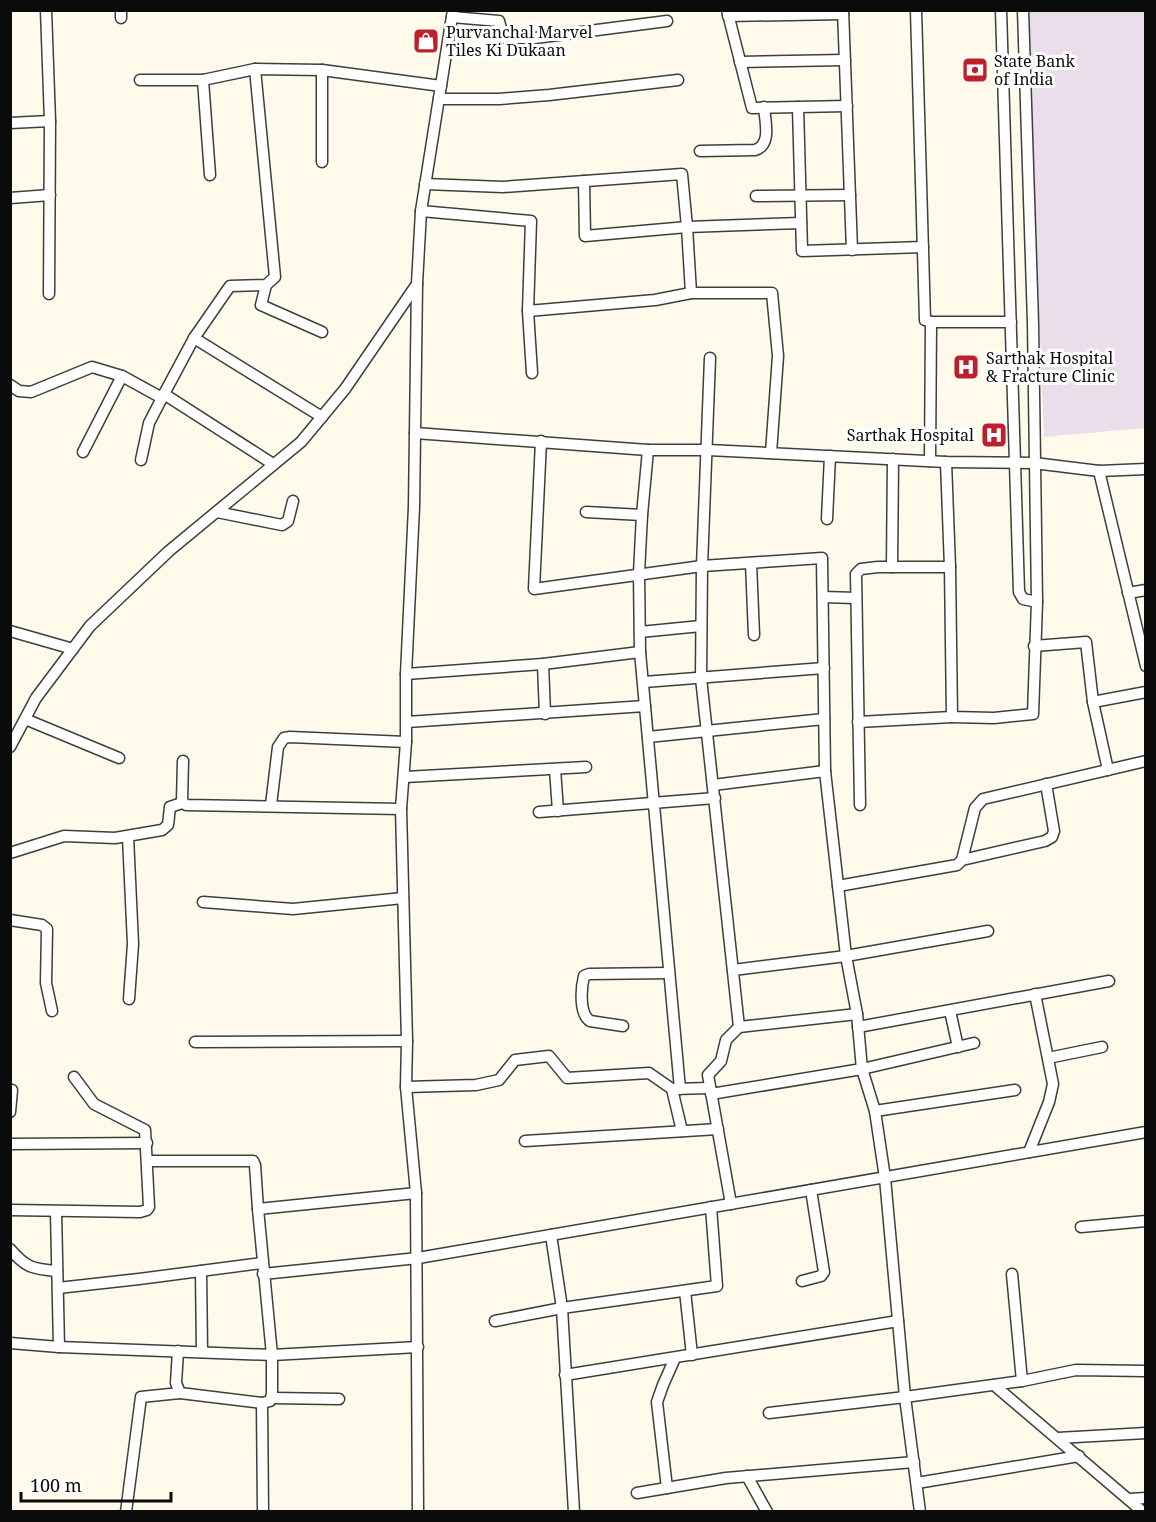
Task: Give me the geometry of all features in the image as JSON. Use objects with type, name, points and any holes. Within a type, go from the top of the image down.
[{"type":"street","points":[[46,10],[50,121],[49,294]]},
{"type":"street","points":[[916,10],[926,320],[930,322],[1011,322]]},
{"type":"street","points":[[1001,10],[1020,595],[1027,601],[1037,602]]},
{"type":"street","points":[[858,722],[952,717],[994,718],[1033,714],[1037,602],[1031,234],[1023,10]]},
{"type":"street","points":[[847,106],[752,108],[727,13],[843,12],[847,106],[852,250]]},
{"type":"street","points":[[418,1512],[418,1258],[416,1192],[406,1088],[407,1041],[401,809],[407,722],[406,674],[414,507],[417,284],[421,211],[452,14],[496,20],[501,23],[505,38],[535,38],[667,21]]},
{"type":"street","points":[[740,62],[845,60]]},
{"type":"street","points":[[140,80],[203,80],[255,69],[322,70],[441,86]]},
{"type":"street","points":[[255,69],[275,276],[266,285],[261,305],[322,332]]},
{"type":"street","points":[[322,70],[322,162]]},
{"type":"street","points":[[203,80],[210,175]]},
{"type":"street","points":[[439,99],[499,99],[678,80]]},
{"type":"street","points":[[700,151],[760,149],[766,137],[764,107]]},
{"type":"street","points":[[798,107],[802,251],[923,247]]},
{"type":"street","points":[[10,123],[50,121]]},
{"type":"street","points":[[425,184],[503,187],[682,174],[691,293]]},
{"type":"street","points":[[584,181],[585,236],[687,227],[801,223]]},
{"type":"street","points":[[10,198],[50,195]]},
{"type":"street","points":[[756,196],[850,195]]},
{"type":"street","points":[[421,211],[531,221],[528,311],[532,373]]},
{"type":"street","points":[[10,747],[36,698],[90,626],[169,551],[301,442],[345,389],[417,284]]},
{"type":"street","points":[[141,460],[149,423],[194,338],[230,286],[266,285]]},
{"type":"street","points":[[528,311],[655,300],[691,293],[772,293],[778,356],[771,453]]},
{"type":"street","points":[[930,322],[930,461]]},
{"type":"street","points":[[194,338],[322,417]]},
{"type":"street","points":[[710,358],[702,566],[701,678],[739,1027]]},
{"type":"street","points":[[10,386],[19,391],[31,392],[92,367],[122,376],[163,396],[273,464]]},
{"type":"street","points":[[83,452],[122,376]]},
{"type":"street","points":[[415,433],[648,450],[708,450],[946,462],[1035,463],[1099,471],[1146,469]]},
{"type":"street","points":[[541,441],[534,589],[702,566],[822,558],[825,771],[846,956],[857,1014],[862,1069],[875,1111],[885,1178],[905,1397],[920,1512]]},
{"type":"street","points":[[648,450],[639,573],[640,652],[669,973],[676,1089],[682,1131]]},
{"type":"street","points":[[827,519],[830,456]]},
{"type":"street","points":[[892,567],[893,459]]},
{"type":"street","points":[[946,462],[952,717]]},
{"type":"street","points":[[1099,471],[1146,666]]},
{"type":"street","points":[[217,512],[282,525],[288,521],[293,501]]},
{"type":"street","points":[[586,512],[642,515]]},
{"type":"street","points":[[752,563],[753,635]]},
{"type":"street","points":[[860,805],[856,598],[858,572],[865,568],[950,567]]},
{"type":"street","points":[[1128,593],[1146,590]]},
{"type":"street","points":[[823,597],[856,598]]},
{"type":"street","points":[[640,632],[702,626]]},
{"type":"street","points":[[10,632],[73,649]]},
{"type":"street","points":[[1034,646],[1086,642],[1094,702],[1108,770]]},
{"type":"street","points":[[406,674],[543,664],[640,652]]},
{"type":"street","points":[[543,664],[545,714]]},
{"type":"street","points":[[644,682],[824,668]]},
{"type":"street","points":[[1094,702],[1146,692]]},
{"type":"street","points":[[407,722],[645,706]]},
{"type":"street","points":[[25,719],[119,758]]},
{"type":"street","points":[[648,737],[824,719]]},
{"type":"street","points":[[271,805],[278,747],[284,738],[406,742]]},
{"type":"street","points":[[182,802],[183,761]]},
{"type":"street","points":[[962,860],[975,808],[981,800],[1146,761]]},
{"type":"street","points":[[405,777],[586,767]]},
{"type":"street","points":[[555,769],[558,811]]},
{"type":"street","points":[[713,785],[825,771]]},
{"type":"street","points":[[838,886],[953,866],[962,860],[1045,841],[1052,837],[1054,831],[1046,784]]},
{"type":"street","points":[[539,812],[653,805],[715,798]]},
{"type":"street","points":[[182,802],[186,805],[401,809]]},
{"type":"street","points":[[10,853],[64,836],[100,839],[128,837],[166,828],[170,807],[182,802]]},
{"type":"street","points":[[128,837],[133,944],[129,999]]},
{"type":"street","points":[[203,902],[293,909],[403,898]]},
{"type":"street","points":[[10,920],[42,925],[47,929],[46,983],[52,1011]]},
{"type":"street","points":[[733,970],[846,956],[988,931]]},
{"type":"street","points":[[623,1026],[590,1022],[586,1019],[583,1011],[584,976],[589,974],[669,973]]},
{"type":"street","points":[[858,1027],[1109,981]]},
{"type":"street","points":[[1029,1152],[1053,1092],[1035,994]]},
{"type":"street","points":[[950,1011],[958,1047]]},
{"type":"street","points":[[731,1204],[708,1075],[721,1061],[726,1040],[739,1027],[857,1014]]},
{"type":"street","points":[[195,1042],[407,1041]]},
{"type":"street","points":[[406,1088],[476,1085],[499,1080],[515,1060],[549,1056],[567,1078],[650,1073],[676,1089],[711,1091],[862,1069],[974,1044]]},
{"type":"street","points":[[1048,1058],[1102,1047]]},
{"type":"street","points":[[10,1209],[56,1212],[140,1212],[147,1210],[149,1203],[148,1161],[144,1129],[94,1104],[74,1077]]},
{"type":"street","points":[[10,1112],[12,1089]]},
{"type":"street","points":[[875,1111],[1015,1090]]},
{"type":"street","points":[[525,1141],[718,1129]]},
{"type":"street","points":[[263,1274],[418,1258],[1146,1132]]},
{"type":"street","points":[[10,1144],[147,1143]]},
{"type":"street","points":[[148,1161],[253,1161],[255,1166],[272,1355],[267,1400],[263,1512]]},
{"type":"street","points":[[802,1281],[824,1274],[811,1190]]},
{"type":"street","points":[[258,1209],[416,1192]]},
{"type":"street","points":[[495,1321],[562,1308],[717,1286],[711,1208]]},
{"type":"street","points":[[56,1212],[59,1347]]},
{"type":"street","points":[[1081,1227],[1146,1221]]},
{"type":"street","points":[[551,1235],[562,1308],[574,1512]]},
{"type":"street","points":[[10,1249],[31,1268],[57,1271]]},
{"type":"street","points":[[58,1288],[262,1263]]},
{"type":"street","points":[[201,1271],[202,1352]]},
{"type":"street","points":[[1012,1274],[1022,1381]]},
{"type":"street","points":[[685,1290],[692,1355]]},
{"type":"street","points":[[565,1375],[898,1321]]},
{"type":"street","points":[[10,1343],[272,1355],[418,1347]]},
{"type":"street","points":[[178,1351],[176,1383],[180,1393]]},
{"type":"street","points":[[667,1488],[657,1402],[675,1358]]},
{"type":"street","points":[[769,1413],[994,1385],[1076,1370],[1146,1371]]},
{"type":"street","points":[[994,1385],[1143,1512]]},
{"type":"street","points":[[126,1512],[141,1397],[180,1393],[267,1400],[339,1399]]},
{"type":"street","points":[[1058,1438],[1146,1433]]},
{"type":"street","points":[[917,1483],[1079,1456]]},
{"type":"street","points":[[637,1493],[747,1476],[914,1462]]},
{"type":"street","points":[[747,1476],[767,1512]]},
{"type":"street","points":[[1129,1499],[1146,1498]]},
{"type":"shaded area","points":[[1027,11],[1145,11],[1145,428],[1044,437]]},
{"type":"place","name":"Purvanchal Marvel Tiles Ki Dukaan","points":[[426,41]]},
{"type":"place","name":"State Bank of India","points":[[975,70]]},
{"type":"place","name":"Sarthak Hospital & Fracture Clinic","points":[[966,367]]},
{"type":"place","name":"Sarthak Hospital","points":[[994,435]]}]
